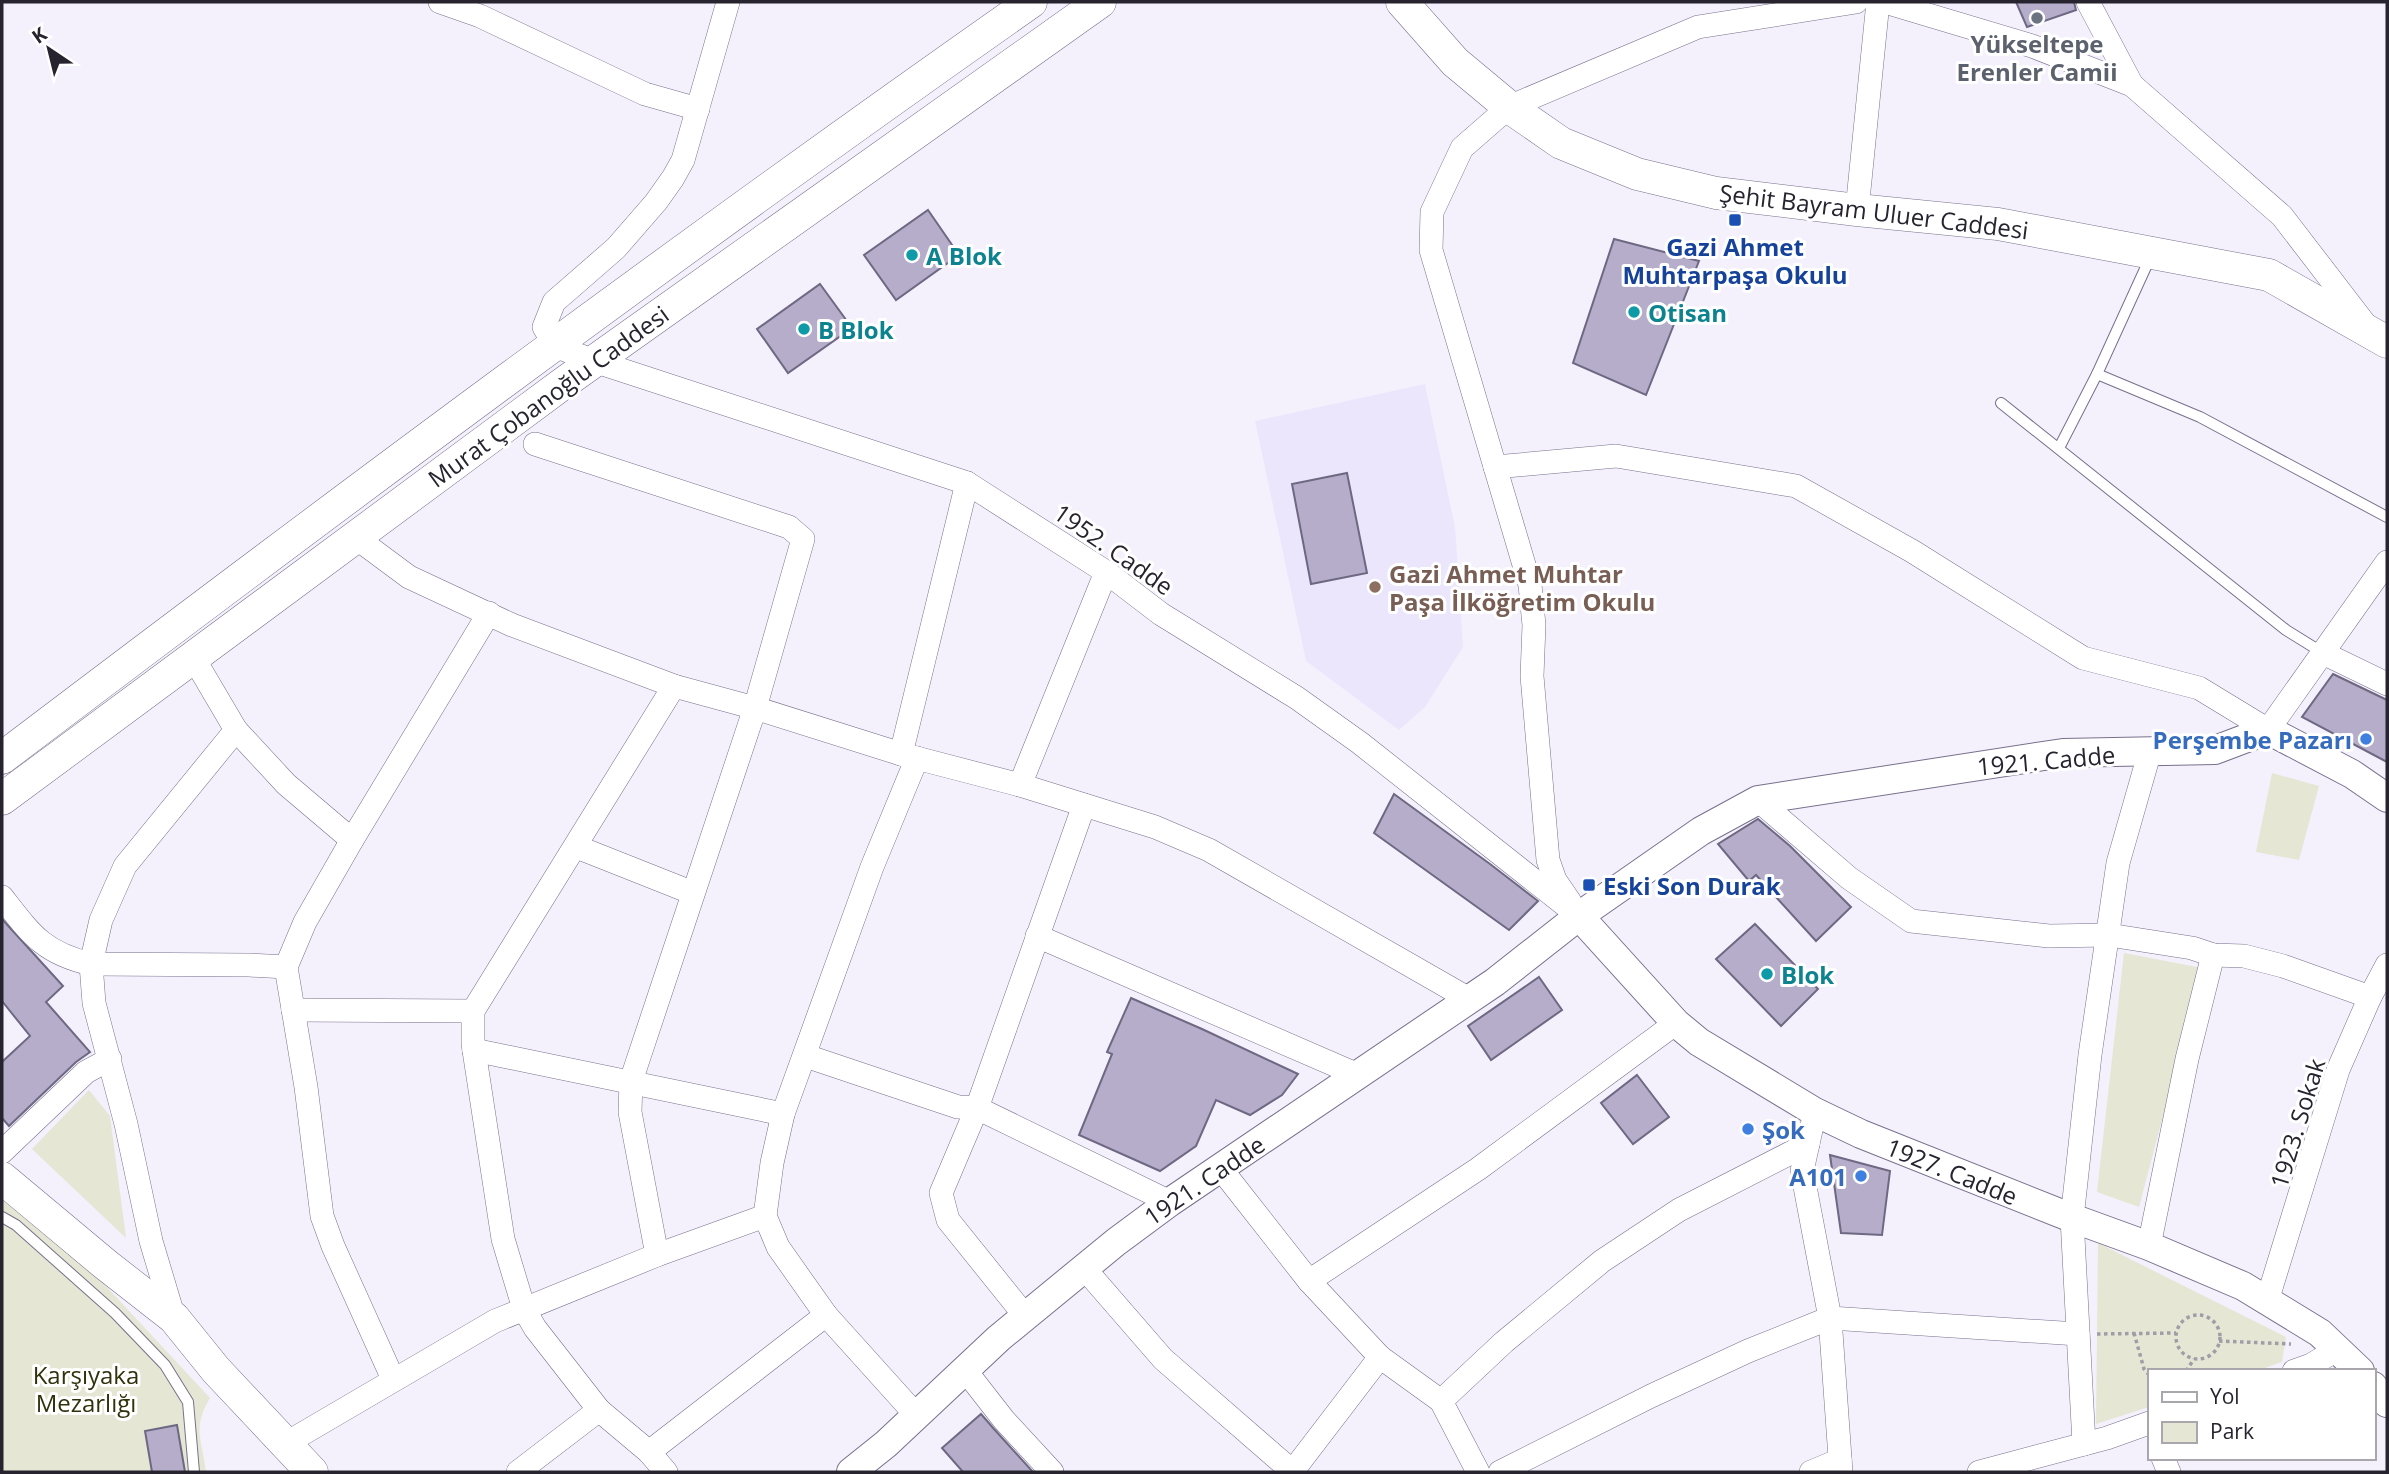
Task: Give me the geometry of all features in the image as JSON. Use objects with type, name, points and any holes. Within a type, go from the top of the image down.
[{"type":"main road","name":"Murat Çobanoğlu Caddesi","points":[[2,758],[283,545],[887,103],[1031,2]]},
{"type":"main road","name":"Murat Çobanoğlu Caddesi","points":[[2,799],[594,361],[1100,2]]},
{"type":"main road","name":"Şehit Bayram Uluer Caddesi","points":[[1402,2],[1455,62],[1509,107],[1561,143],[1637,174],[1716,193],[1998,223],[2269,275],[2380,339]]},
{"type":"main road","points":[[2,1178],[174,1318],[216,1370],[312,1472]]},
{"type":"street","points":[[440,2],[483,9],[645,94],[698,109]]},
{"type":"street","points":[[555,346],[544,327],[554,302],[616,247],[656,202],[683,160],[728,2]]},
{"type":"street","points":[[1580,916],[1555,880],[1548,860],[1532,676],[1534,625],[1530,585],[1431,250],[1432,212],[1462,148],[1509,107],[1698,27],[1856,2]]},
{"type":"street","points":[[1857,210],[1878,2]]},
{"type":"street","points":[[1885,2],[2032,46],[2132,85],[2282,216],[2380,339]]},
{"type":"street","points":[[2088,2],[2132,85]]},
{"type":"street","name":"1952. Cadde","points":[[555,346],[967,483],[1106,572],[1161,614],[1297,698],[1360,743],[1580,916]]},
{"type":"street","points":[[535,444],[789,527],[803,539],[755,708],[631,1081],[630,1112],[657,1255]]},
{"type":"street","points":[[1495,467],[1616,456],[1796,486],[1912,551],[2083,658],[2199,688],[2268,730],[2351,774],[2387,798]]},
{"type":"street","points":[[917,1416],[827,1315],[778,1247],[765,1216],[772,1163],[783,1114],[806,1056],[909,756],[967,483]]},
{"type":"street","points":[[355,537],[409,577],[512,625],[674,686],[909,756],[1020,785],[1155,827],[1209,850],[1469,999]]},
{"type":"street","points":[[2268,730],[2387,562]]},
{"type":"street","points":[[1020,785],[1106,572]]},
{"type":"street","points":[[393,1380],[332,1246],[322,1216],[306,1087],[286,967],[305,922],[352,840],[489,613]]},
{"type":"street","points":[[2323,653],[2387,684]]},
{"type":"street","points":[[193,657],[236,730],[286,784],[352,840]]},
{"type":"street","points":[[666,1472],[649,1452],[599,1409],[535,1328],[524,1309],[503,1240],[474,1049],[473,1011],[577,847],[606,794],[674,686]]},
{"type":"street","points":[[174,1318],[151,1241],[110,1059],[94,1003],[92,964],[101,920],[125,866],[236,730]]},
{"type":"street","name":"1921. Cadde","points":[[851,1472],[886,1444],[1026,1317],[1170,1202],[1469,999],[1580,916],[1701,831],[1758,800],[2063,753],[2215,750],[2268,730]]},
{"type":"street","points":[[2084,1444],[2072,1219],[2090,1055],[2118,863],[2150,751]]},
{"type":"street","points":[[1758,800],[1849,878],[1911,921],[2049,936],[2109,935],[2192,948],[2213,955],[2244,956],[2370,997]]},
{"type":"street","points":[[1026,1317],[948,1220],[940,1193],[977,1108],[1084,805]]},
{"type":"street","points":[[577,847],[693,893]]},
{"type":"street","points":[[2,897],[30,932],[49,949],[67,959],[92,964],[286,967]]},
{"type":"street","name":"1927. Cadde","points":[[1580,916],[1676,1023],[1699,1042],[1815,1112],[1861,1134],[2072,1219],[2149,1246],[2243,1286],[2320,1333],[2359,1369]]},
{"type":"street","points":[[1037,936],[1358,1074]]},
{"type":"street","points":[[2149,1246],[2187,1059],[2213,955]]},
{"type":"street","name":"1923. Sokak","points":[[2267,1301],[2339,1070],[2370,997],[2387,965]]},
{"type":"street","points":[[293,1010],[473,1011]]},
{"type":"street","points":[[1309,1282],[1478,1169],[1676,1023]]},
{"type":"street","points":[[474,1049],[783,1114]]},
{"type":"street","points":[[806,1056],[958,1107],[977,1108],[1170,1202]]},
{"type":"street","points":[[2,1152],[86,1072],[110,1059]]},
{"type":"street","points":[[1811,1472],[1840,1466],[1830,1318],[1802,1171],[1815,1112]]},
{"type":"street","points":[[1441,1401],[1504,1342],[1602,1261],[1679,1210],[1808,1144]]},
{"type":"street","points":[[1221,1169],[1309,1282],[1380,1357],[1441,1401],[1478,1472]]},
{"type":"street","points":[[285,1444],[495,1321],[657,1255],[765,1216]]},
{"type":"street","points":[[1084,1268],[1163,1359],[1293,1472],[1380,1357]]},
{"type":"street","points":[[649,1452],[827,1315]]},
{"type":"street","points":[[1500,1472],[1651,1396],[1748,1351],[1830,1318],[2078,1334]]},
{"type":"street","points":[[2300,1369],[2338,1349]]},
{"type":"street","points":[[965,1370],[1004,1420],[1052,1472]]},
{"type":"street","points":[[517,1472],[599,1409]]},
{"type":"street","points":[[1979,1472],[2084,1444],[2148,1423]]},
{"type":"lane","points":[[2060,448],[2153,252]]},
{"type":"lane","points":[[2097,374],[2200,417],[2387,517]]},
{"type":"lane","points":[[2001,403],[2286,630],[2323,653]]},
{"type":"lane","points":[[2,1217],[16,1225],[116,1313],[165,1365],[188,1402],[194,1472]]},
{"type":"path","points":[[2190,1316],[2205,1316],[2217,1326],[2220,1341],[2213,1353],[2194,1359],[2187,1357],[2177,1347],[2176,1333],[2183,1320],[2190,1316]]},
{"type":"path","points":[[2134,1333],[2141,1360],[2148,1373]]},
{"type":"path","points":[[2078,1334],[2176,1333]]},
{"type":"path","points":[[2220,1341],[2300,1345]]},
{"type":"path","points":[[2187,1369],[2194,1359]]},
{"type":"shaded area","name":"Gazi Ahmet Muhtar Paşa İlköğretim Okulu","points":[[1425,384],[1455,527],[1463,647],[1425,707],[1399,730],[1306,661],[1255,421]]},
{"type":"green space","points":[[2272,773],[2319,786],[2299,860],[2256,852]]},
{"type":"green space","points":[[2124,953],[2202,968],[2139,1207],[2097,1192]]},
{"type":"green space","points":[[89,1090],[110,1116],[126,1238],[32,1149]]},
{"type":"green space","name":"Karşıyaka Mezarlığı","points":[[2,1199],[103,1283],[210,1398],[204,1408],[200,1426],[206,1472],[2,1472]]},
{"type":"green space","points":[[2098,1243],[2286,1337],[2282,1362],[2262,1369],[2148,1369],[2148,1407],[2096,1424]]},
{"type":"building","name":"Yükseltepe Erenler Camii","points":[[2016,2],[2074,2],[2076,10],[2027,27]]},
{"type":"building","name":"A Blok","points":[[928,210],[959,255],[896,300],[864,255]]},
{"type":"building","name":"Otisan","points":[[1614,239],[1699,261],[1646,395],[1573,363]]},
{"type":"building","name":"B Blok","points":[[820,284],[852,328],[788,373],[757,329]]},
{"type":"building","points":[[1347,473],[1367,573],[1311,584],[1292,484]]},
{"type":"building","name":"Perşembe Pazarı","points":[[2333,674],[2387,700],[2387,762],[2302,717]]},
{"type":"building","points":[[1394,794],[1538,901],[1509,930],[1374,833]]},
{"type":"building","points":[[1758,819],[1790,846],[1851,907],[1816,941],[1756,875],[1749,881],[1718,844]]},
{"type":"building","points":[[2,919],[63,986],[46,1002],[90,1052],[9,1126],[2,1118],[2,1062],[30,1036],[2,1001]]},
{"type":"building","name":"Blok","points":[[1755,924],[1818,989],[1781,1026],[1716,959]]},
{"type":"building","points":[[1539,977],[1562,1010],[1491,1060],[1468,1026]]},
{"type":"building","points":[[1131,998],[1298,1074],[1282,1095],[1250,1115],[1216,1100],[1196,1146],[1160,1171],[1079,1135],[1112,1054],[1107,1052]]},
{"type":"building","points":[[1637,1075],[1669,1117],[1633,1144],[1601,1103]]},
{"type":"building","points":[[1830,1155],[1890,1171],[1882,1235],[1841,1233]]},
{"type":"building","points":[[981,1414],[1033,1472],[963,1472],[942,1448]]},
{"type":"building","points":[[177,1425],[185,1472],[152,1472],[145,1431]]},
{"type":"place","name":"Yükseltepe Erenler Camii","points":[[2037,18]]},
{"type":"place","name":"Gazi Ahmet Muhtarpaşa Okulu","points":[[1735,220]]},
{"type":"place","name":"A Blok","points":[[912,255]]},
{"type":"place","name":"Otisan","points":[[1634,312]]},
{"type":"place","name":"B Blok","points":[[804,329]]},
{"type":"place","name":"Gazi Ahmet Muhtar Paşa İlköğretim Okulu","points":[[1375,587]]},
{"type":"place","name":"Perşembe Pazarı","points":[[2366,739]]},
{"type":"place","name":"Eski Son Durak","points":[[1589,885]]},
{"type":"place","name":"Blok","points":[[1767,974]]},
{"type":"place","name":"Şok","points":[[1748,1129]]},
{"type":"place","name":"A101","points":[[1861,1176]]}]
